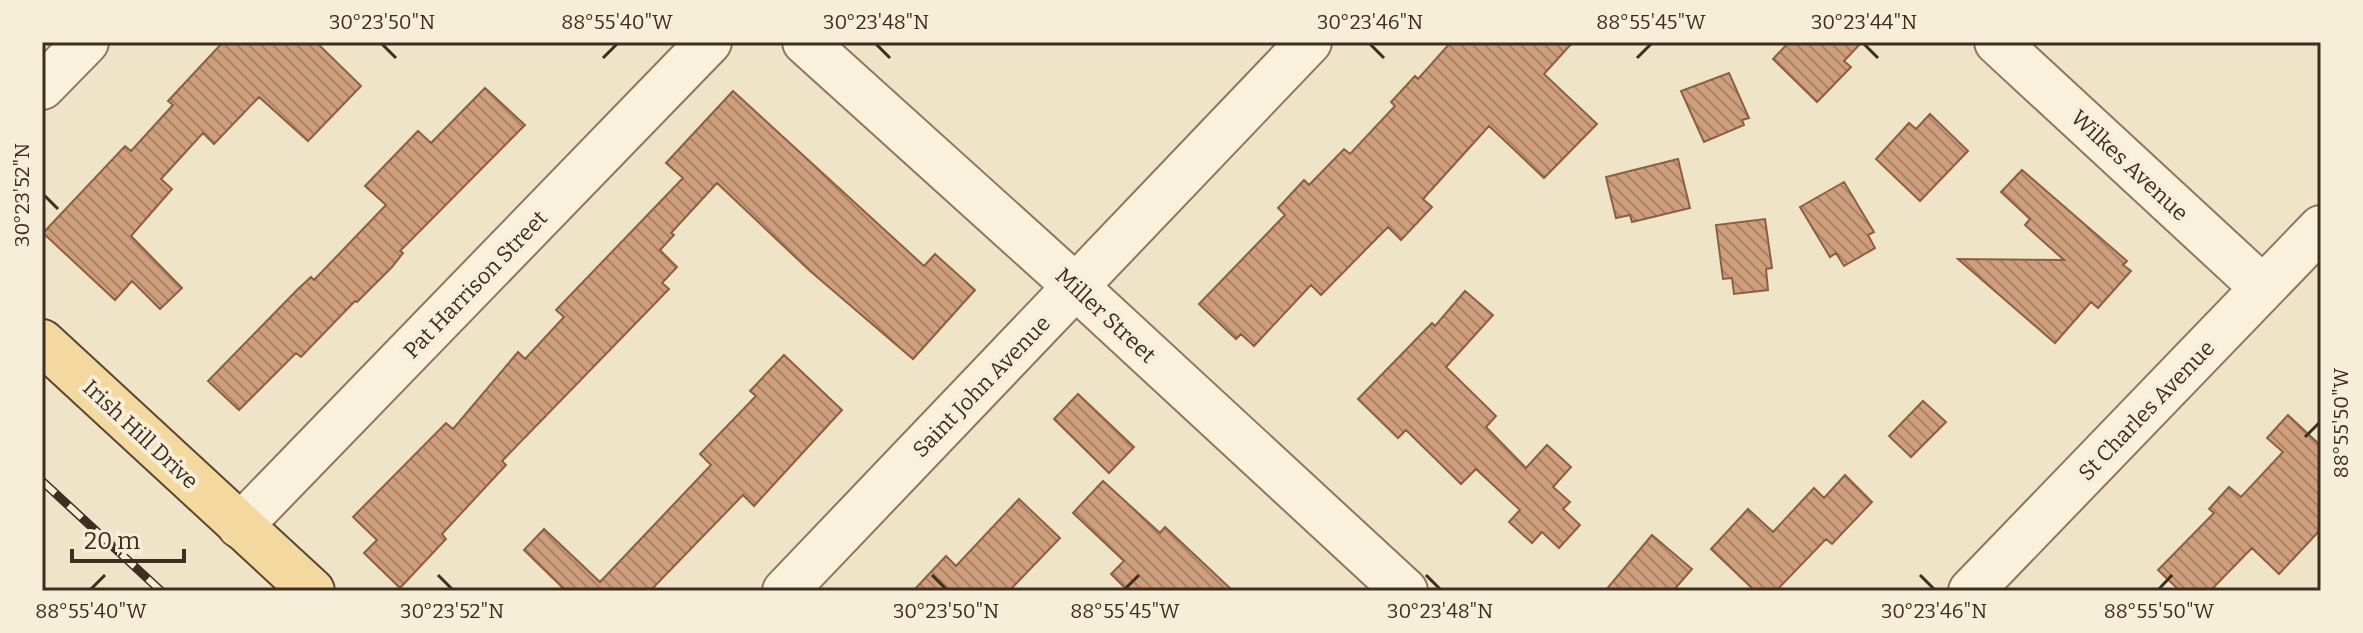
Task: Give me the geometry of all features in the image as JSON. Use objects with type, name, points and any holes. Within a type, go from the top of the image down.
[{"type":"main road","name":"Irish Hill Drive","points":[[42,342],[312,591]]},
{"type":"street","name":"Pat Harrison Street","points":[[240,526],[709,42]]},
{"type":"street","name":"Miller Street","points":[[805,42],[1405,591]]},
{"type":"street","name":"Saint John Avenue","points":[[785,591],[1309,42]]},
{"type":"street","name":"Wilkes Avenue","points":[[1997,42],[2263,288]]},
{"type":"street","points":[[42,87],[72,46]]},
{"type":"street","name":"St Charles Avenue","points":[[1971,591],[2321,228]]},
{"type":"building","points":[[223,42],[316,42],[361,86],[308,141],[259,97],[214,144],[203,133],[161,179],[172,189],[131,236],[182,288],[160,309],[132,281],[115,300],[43,233],[125,146],[131,151],[173,105],[168,101]]},
{"type":"building","points":[[1451,42],[1573,42],[1544,74],[1597,124],[1544,178],[1489,126],[1423,199],[1432,207],[1401,240],[1388,227],[1321,295],[1311,285],[1254,346],[1241,334],[1236,339],[1199,304],[1285,215],[1278,208],[1304,180],[1309,185],[1344,149],[1350,154],[1395,106],[1391,102],[1415,76],[1418,79]]},
{"type":"building","points":[[1789,42],[1862,42],[1844,61],[1851,67],[1817,102],[1773,59]]},
{"type":"building","points":[[1729,73],[1749,118],[1742,120],[1744,125],[1704,142],[1681,91]]},
{"type":"building","points":[[485,88],[525,125],[400,251],[403,253],[392,267],[357,302],[301,357],[296,353],[239,410],[208,381],[297,290],[311,277],[314,280],[386,205],[365,186],[418,131],[431,143]]},
{"type":"building","points":[[733,91],[924,266],[935,254],[975,290],[913,359],[809,270],[717,183],[671,233],[674,235],[660,250],[677,267],[662,283],[669,289],[502,461],[506,465],[442,534],[446,539],[400,588],[364,553],[377,540],[353,517],[446,423],[453,429],[518,352],[525,359],[564,317],[556,310],[683,178],[666,163]]},
{"type":"building","points":[[1930,114],[1968,151],[1920,201],[1876,159],[1909,123],[1916,129]]},
{"type":"building","points":[[1678,159],[1690,208],[1632,222],[1630,215],[1616,218],[1606,177]]},
{"type":"building","points":[[2022,170],[2127,261],[2123,265],[2131,271],[2098,308],[2091,302],[2055,343],[1958,259],[2064,260],[2025,225],[2030,219],[2001,192]]},
{"type":"building","points":[[1844,182],[1874,232],[1868,235],[1875,248],[1844,266],[1836,253],[1830,257],[1800,207]]},
{"type":"building","points":[[1765,219],[1772,268],[1766,269],[1768,290],[1734,294],[1732,278],[1723,279],[1716,225]]},
{"type":"building","points":[[1465,291],[1493,315],[1446,367],[1496,416],[1486,427],[1526,468],[1547,445],[1571,467],[1553,487],[1570,502],[1563,509],[1580,525],[1559,548],[1542,532],[1532,543],[1509,522],[1520,510],[1476,469],[1461,484],[1406,430],[1398,438],[1358,399],[1432,323],[1435,326]]},
{"type":"building","points":[[784,355],[842,410],[754,506],[743,495],[650,591],[566,591],[524,550],[544,529],[600,582],[711,465],[700,454],[756,396],[750,391]]},
{"type":"building","points":[[1078,394],[1134,447],[1109,473],[1054,419]]},
{"type":"building","points":[[1923,401],[1946,422],[1911,457],[1889,436]]},
{"type":"building","points":[[2288,415],[2321,446],[2321,529],[2279,574],[2252,548],[2210,591],[2180,591],[2158,570],[2214,513],[2209,509],[2229,487],[2241,497],[2283,452],[2267,438]]},
{"type":"building","points":[[1845,475],[1872,502],[1832,544],[1826,539],[1776,591],[1755,591],[1711,549],[1748,509],[1773,532],[1814,488],[1824,498]]},
{"type":"building","points":[[1103,481],[1160,533],[1165,527],[1233,591],[1128,591],[1111,574],[1124,561],[1073,513]]},
{"type":"building","points":[[1019,499],[1060,538],[1009,591],[913,591],[946,556],[956,566]]},
{"type":"building","points":[[1652,535],[1692,569],[1673,591],[1605,591]]},
{"type":"railway","points":[[42,481],[161,591]]}]
